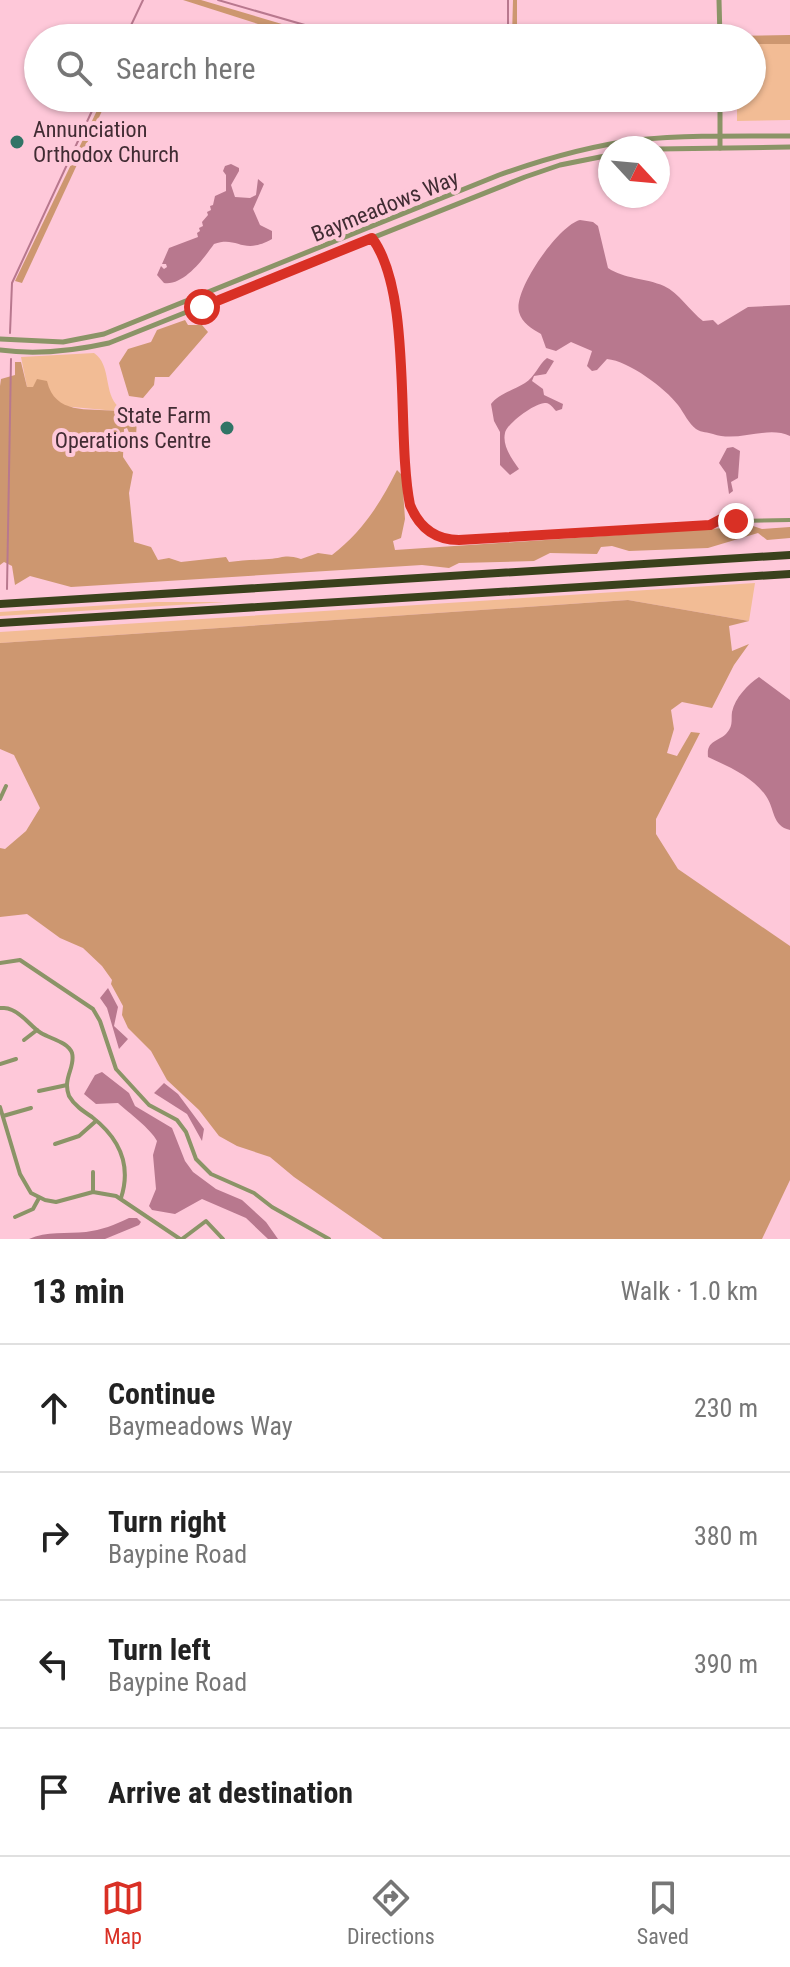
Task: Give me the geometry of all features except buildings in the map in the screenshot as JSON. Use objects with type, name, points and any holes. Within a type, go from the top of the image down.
[{"type":"highway","points":[[0,604],[790,555]]},
{"type":"highway","points":[[0,623],[790,574]]},
{"type":"street","points":[[719,0],[720,24]]},
{"type":"street","points":[[720,112],[720,148]]},
{"type":"street","name":"Baymeadows Way","points":[[0,339],[63,342],[104,334],[499,175],[550,158],[596,147],[656,139],[790,136]]},
{"type":"street","points":[[596,147],[598,156]]},
{"type":"street","points":[[670,149],[790,147]]},
{"type":"street","name":"Baymeadows Way","points":[[0,350],[59,351],[109,343],[525,177],[598,156]]},
{"type":"street","points":[[372,238],[384,262],[395,310],[410,505],[416,518],[429,532],[444,539],[459,540],[710,525],[727,516],[736,521],[790,520]]},
{"type":"street","points":[[0,799],[6,786]]},
{"type":"street","points":[[0,963],[20,960],[93,1009],[116,1069],[149,1105],[177,1120],[186,1132],[196,1159],[211,1174],[254,1193],[272,1207],[329,1239]]},
{"type":"street","points":[[0,1008],[17,1012],[37,1030],[72,1052],[67,1085],[69,1095],[77,1106],[111,1134],[122,1154],[126,1179],[121,1198]]},
{"type":"street","points":[[24,1040],[37,1030]]},
{"type":"street","points":[[0,1064],[16,1059]]},
{"type":"street","points":[[39,1091],[67,1085]]},
{"type":"street","points":[[0,1107],[23,1182],[39,1198],[56,1202],[93,1192],[121,1198],[181,1239],[206,1221],[223,1239]]},
{"type":"street","points":[[3,1116],[31,1108]]},
{"type":"street","points":[[55,1144],[79,1136],[96,1121]]},
{"type":"street","points":[[93,1172],[93,1192]]},
{"type":"street","points":[[15,1217],[33,1209],[39,1198]]},
{"type":"shaded area","points":[[183,0],[201,0],[282,24],[258,24]]},
{"type":"shaded area","points":[[513,0],[517,0],[517,24],[512,24]]},
{"type":"shaded area","points":[[766,35],[790,35],[790,44],[766,44]]},
{"type":"shaded area","points":[[766,44],[790,44],[790,120],[737,121],[737,112],[766,112]]},
{"type":"shaded area","points":[[96,112],[101,112],[22,283],[15,281]]},
{"type":"shaded area","points":[[231,164],[239,168],[231,185],[235,197],[250,198],[256,195],[258,179],[264,184],[253,209],[260,225],[272,231],[272,239],[254,246],[229,242],[214,244],[186,276],[164,283],[157,275],[161,266],[164,269],[167,267],[162,264],[169,248],[198,237],[199,228],[211,210],[215,196],[226,191],[223,171],[225,166]]},
{"type":"shaded area","points":[[580,220],[598,226],[608,268],[664,286],[703,321],[713,320],[718,325],[748,307],[790,305],[790,436],[772,432],[732,437],[700,431],[665,391],[636,370],[607,359],[592,371],[587,366],[592,351],[571,342],[556,351],[546,348],[541,334],[522,319],[519,302],[539,260],[561,233]]},
{"type":"shaded area","points":[[185,320],[188,325],[202,325],[208,332],[169,377],[155,377],[154,385],[143,398],[129,396],[119,363],[128,349],[151,342],[157,330]]},
{"type":"shaded area","points":[[94,353],[100,358],[111,395],[119,407],[116,411],[62,406],[50,393],[27,387],[21,357]]},
{"type":"shaded area","points":[[547,358],[554,361],[546,374],[534,376],[532,381],[543,389],[544,395],[563,404],[562,409],[556,411],[549,404],[542,403],[522,414],[507,429],[504,438],[506,447],[519,469],[510,475],[500,465],[500,432],[491,404],[521,386]]},
{"type":"shaded area","points":[[15,362],[21,362],[27,387],[33,387],[37,379],[47,381],[57,400],[65,405],[116,411],[119,407],[137,418],[136,437],[132,439],[127,428],[124,429],[123,457],[133,472],[129,493],[134,542],[151,547],[158,560],[169,558],[181,562],[226,557],[229,562],[288,557],[301,559],[318,553],[332,555],[369,517],[397,470],[402,475],[405,519],[401,538],[393,541],[395,550],[753,526],[762,529],[790,527],[790,538],[767,540],[758,533],[708,548],[629,551],[612,546],[601,547],[597,554],[550,553],[534,561],[459,563],[449,568],[422,565],[71,587],[30,576],[15,585],[12,566],[4,562],[0,565],[0,386],[1,379],[15,375]]},
{"type":"shaded area","points":[[727,448],[740,451],[738,478],[731,482],[733,491],[729,494],[726,473],[719,463]]},
{"type":"shaded area","points":[[755,583],[749,621],[628,600],[0,643],[0,632]]},
{"type":"shaded area","points":[[628,600],[749,621],[729,626],[732,651],[749,644],[734,665],[712,708],[682,702],[671,710],[674,729],[667,753],[677,756],[691,732],[700,733],[656,819],[656,834],[678,869],[790,946],[790,1180],[762,1239],[383,1239],[270,1157],[219,1136],[199,1110],[167,1080],[151,1051],[128,1028],[112,980],[83,948],[60,938],[27,914],[0,917],[0,848],[5,849],[26,831],[40,808],[14,755],[0,749],[0,643]]},
{"type":"shaded area","points":[[156,602],[226,602],[0,616],[0,612]]},
{"type":"shaded area","points":[[759,677],[790,700],[790,830],[780,825],[766,796],[754,783],[708,757],[709,747],[730,728],[732,712],[739,697]]},
{"type":"shaded area","points":[[108,988],[118,1007],[114,1026],[128,1039],[119,1049],[107,1008],[100,998]]},
{"type":"shaded area","points":[[102,1072],[129,1093],[135,1106],[172,1128],[185,1161],[193,1172],[216,1189],[242,1200],[266,1222],[278,1239],[268,1239],[246,1218],[202,1199],[175,1214],[152,1210],[149,1206],[156,1189],[153,1155],[157,1141],[118,1103],[96,1104],[84,1094],[95,1075]]},
{"type":"shaded area","points":[[164,1083],[178,1094],[204,1129],[202,1141],[187,1114],[154,1093]]},
{"type":"shaded area","points":[[137,1218],[141,1222],[105,1239],[29,1239],[49,1234],[92,1231]]},
{"type":"waterway","points":[[132,24],[143,0]]},
{"type":"waterway","points":[[218,0],[301,24]]},
{"type":"waterway","points":[[508,0],[508,24]]},
{"type":"waterway","points":[[10,333],[12,283],[91,112]]},
{"type":"waterway","points":[[7,589],[11,359]]},
{"type":"place","name":"Annunciation Orthodox Church","points":[[17,142]]},
{"type":"place","name":"State Farm Operations Centre","points":[[227,428]]},
{"type":"route","points":[[202,307],[372,238],[384,262],[395,310],[408,499],[416,518],[429,532],[444,539],[459,540],[710,525],[727,516],[736,521]]}]
